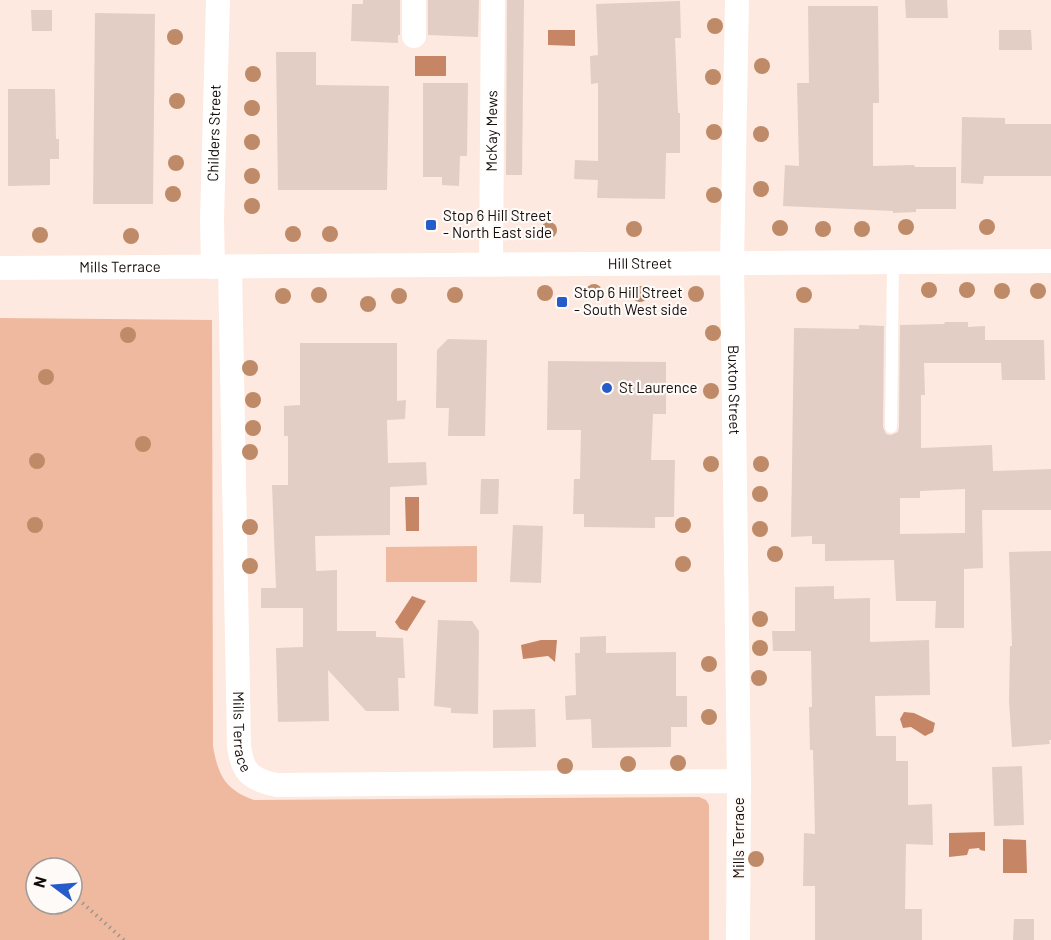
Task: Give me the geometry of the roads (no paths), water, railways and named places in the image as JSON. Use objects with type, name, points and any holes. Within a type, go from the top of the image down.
[{"type":"street","name":"Childers Street","points":[[219,0],[212,220],[222,267]]},
{"type":"street","points":[[414,0],[414,36]]},
{"type":"street","name":"McKay Mews","points":[[491,263],[493,0]]},
{"type":"street","name":"Buxton Street","points":[[737,0],[732,262],[740,781]]},
{"type":"street","name":"Hill Street","points":[[222,267],[491,263],[1051,261]]},
{"type":"street","name":"Mills Terrace","points":[[0,268],[222,267],[239,746],[241,761],[249,774],[262,782],[277,785],[740,781],[738,940]]},
{"type":"lane","points":[[891,427],[893,261]]},
{"type":"place","name":"Stop 6 Hill Street - North East side","points":[[431,225]]},
{"type":"place","name":"Stop 6 Hill Street - South West side","points":[[562,302]]},
{"type":"place","name":"St Laurence","points":[[607,388]]}]
